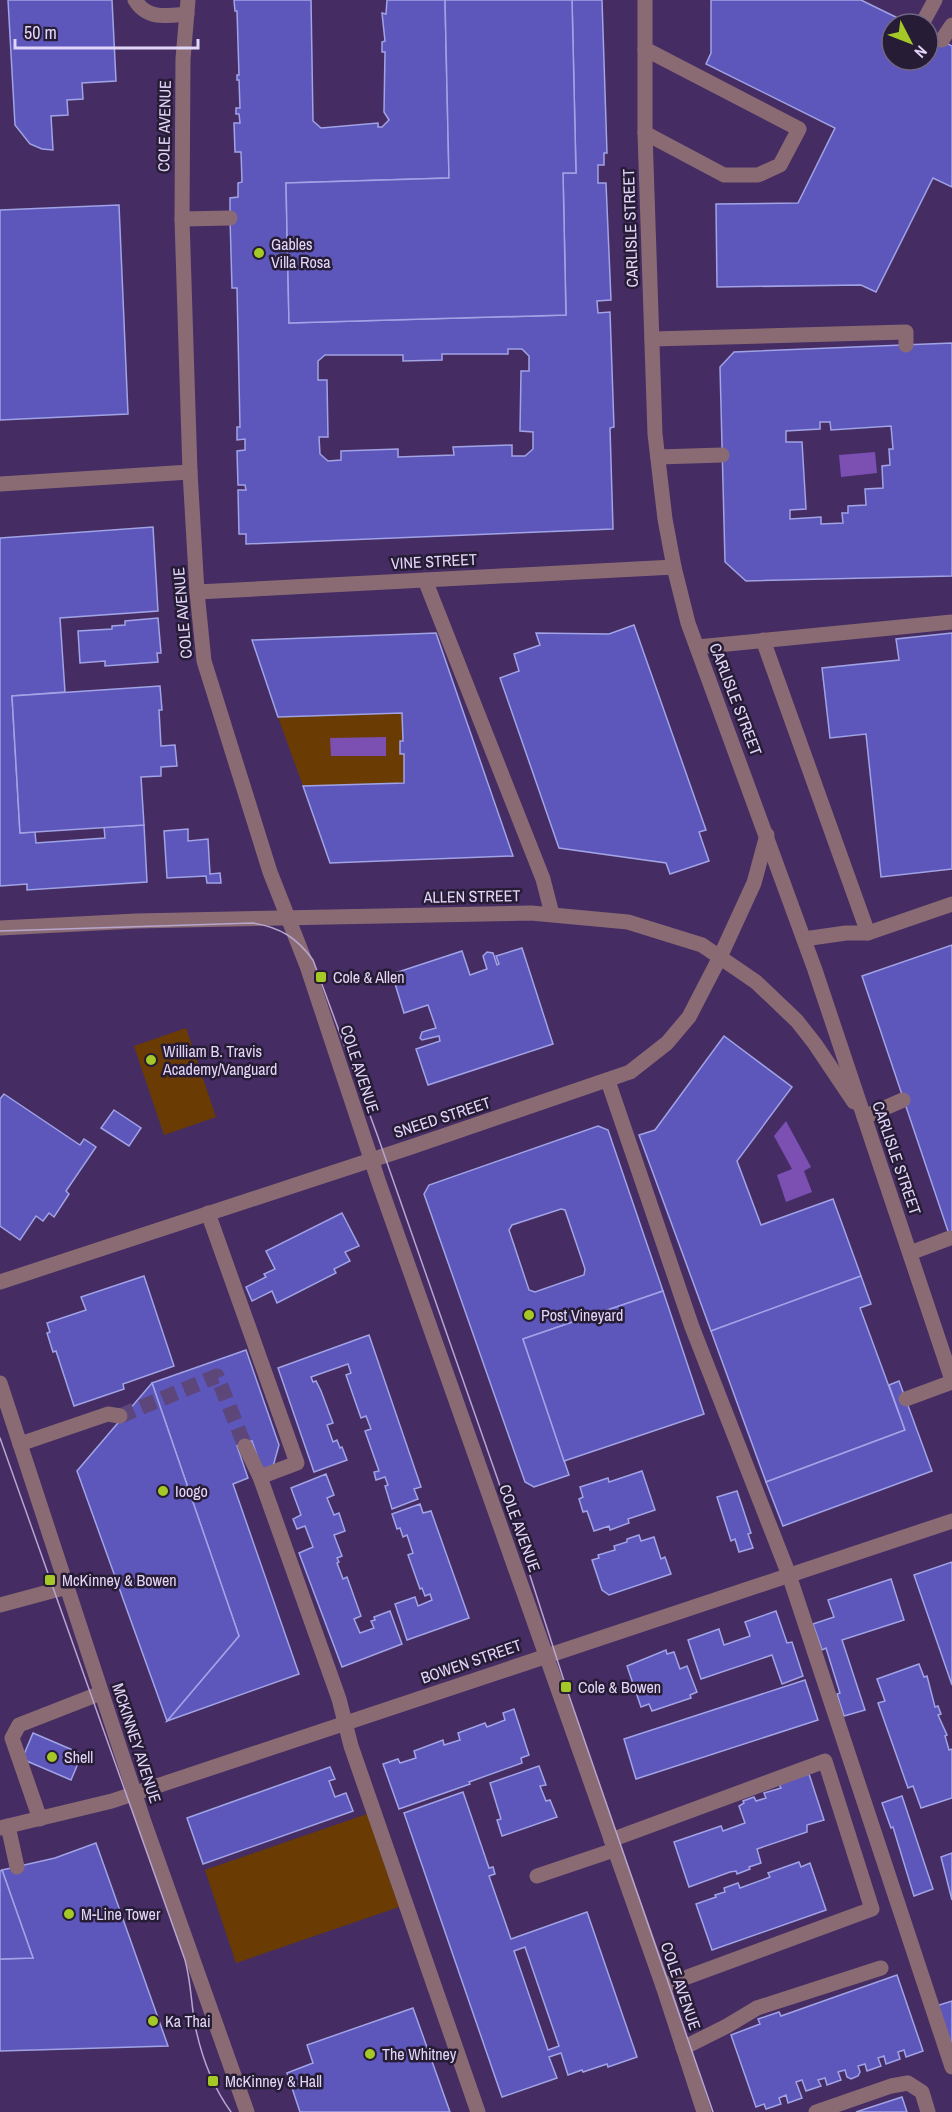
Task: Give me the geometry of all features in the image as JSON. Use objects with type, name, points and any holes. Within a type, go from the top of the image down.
[{"type":"street","points":[[135,0],[140,8],[155,16],[187,7]]},
{"type":"street","name":"CARLISLE STREET","points":[[645,0],[645,133],[658,457],[665,519],[674,567],[697,647],[804,939],[952,1381]]},
{"type":"street","name":"COLE AVENUE","points":[[187,7],[182,94],[182,219],[190,472],[197,592],[204,661],[270,872],[307,966],[371,1160],[663,1986],[704,2112]]},
{"type":"street","points":[[942,40],[952,25]]},
{"type":"street","points":[[645,49],[799,129],[780,165],[758,175],[724,175],[645,133]]},
{"type":"street","points":[[182,219],[230,218]]},
{"type":"street","points":[[652,339],[789,342],[906,332],[906,345]]},
{"type":"street","points":[[658,457],[722,455]]},
{"type":"street","points":[[0,484],[190,472]]},
{"type":"street","name":"VINE STREET","points":[[197,592],[674,567]]},
{"type":"street","points":[[425,580],[543,879],[552,914]]},
{"type":"street","points":[[697,647],[952,622]]},
{"type":"street","points":[[763,640],[868,933]]},
{"type":"street","name":"SNEED STREET","points":[[0,1282],[630,1072],[667,1043],[689,1017],[754,883],[767,835]]},
{"type":"street","points":[[804,939],[846,933],[868,933],[952,904]]},
{"type":"street","name":"ALLEN STREET","points":[[0,928],[136,921],[531,913],[628,922],[702,945],[756,982],[797,1021],[864,1117]]},
{"type":"street","points":[[608,1081],[692,1327],[789,1575],[952,2067]]},
{"type":"street","points":[[864,1117],[903,1100]]},
{"type":"street","points":[[208,1214],[297,1463],[260,1477]]},
{"type":"street","points":[[910,1253],[950,1238]]},
{"type":"street","points":[[906,1399],[952,1381]]},
{"type":"street","name":"MCKINNEY AVENUE","points":[[0,1383],[101,1693],[247,2112]]},
{"type":"street","points":[[20,1444],[108,1414],[120,1416]]},
{"type":"street","points":[[245,1446],[260,1477],[339,1700],[354,1757],[478,2112]]},
{"type":"street","name":"BOWEN STREET","points":[[4,1827],[112,1801],[952,1521]]},
{"type":"street","points":[[0,1605],[67,1587]]},
{"type":"street","points":[[40,1819],[12,1738],[19,1725],[101,1693]]},
{"type":"street","points":[[537,1876],[825,1761],[872,1909],[663,1986]]},
{"type":"street","points":[[4,1827],[16,1867]]},
{"type":"street","points":[[683,2048],[757,2008],[881,1968]]},
{"type":"street","points":[[816,2112],[891,2086],[908,2083],[922,2092],[928,2112]]},
{"type":"shaded area","points":[[875,452],[877,473],[841,477],[839,455]]},
{"type":"shaded area","points":[[402,713],[403,741],[400,742],[400,754],[404,754],[404,783],[303,786],[278,717]]},
{"type":"shaded area","points":[[386,737],[386,756],[331,756],[330,738]]},
{"type":"shaded area","points":[[186,1028],[216,1117],[164,1135],[134,1046]]},
{"type":"shaded area","points":[[786,1121],[811,1167],[804,1171],[812,1192],[786,1202],[777,1175],[792,1169],[774,1136]]},
{"type":"shaded area","points":[[367,1814],[399,1907],[236,1963],[205,1870]]},
{"type":"building","points":[[8,0],[112,0],[116,81],[82,83],[83,99],[67,100],[68,115],[51,116],[53,150],[42,149],[30,144],[15,125]]},
{"type":"building","name":"Gables Villa Rosa","points":[[234,0],[311,0],[313,121],[321,128],[378,123],[378,127],[382,127],[389,120],[384,112],[385,52],[382,52],[382,42],[385,41],[382,13],[386,14],[387,0],[445,0],[449,178],[286,183],[289,323],[566,315],[563,173],[576,173],[572,0],[602,0],[607,153],[604,153],[604,165],[598,165],[598,183],[606,183],[611,300],[597,301],[598,313],[610,312],[614,427],[610,428],[613,529],[246,544],[246,534],[239,534],[238,490],[246,490],[245,485],[238,485],[237,451],[245,450],[245,439],[237,440],[237,427],[240,427],[237,288],[232,288],[230,218],[230,198],[238,197],[238,183],[242,182],[241,152],[235,152],[234,123],[240,123],[236,108],[240,108],[239,80],[237,80],[237,75],[239,75],[237,11],[235,11]],"holes":[[[508,349],[522,349],[529,356],[529,371],[521,371],[520,431],[533,432],[533,449],[525,456],[512,456],[512,445],[453,447],[454,455],[398,457],[398,449],[341,451],[341,460],[328,461],[320,454],[319,437],[328,437],[327,380],[318,380],[318,361],[325,355],[403,355],[403,361],[442,360],[442,354],[508,354]]]},
{"type":"building","points":[[445,0],[572,0],[576,173],[563,173],[566,315],[289,323],[286,183],[449,178]]},
{"type":"building","points":[[711,0],[861,0],[886,12],[880,12],[880,72],[940,72],[940,40],[952,46],[952,187],[933,178],[876,292],[861,285],[717,287],[716,204],[798,203],[835,128],[706,64],[711,53]]},
{"type":"building","points":[[119,205],[128,414],[0,420],[0,210]]},
{"type":"building","points":[[952,343],[952,576],[746,581],[725,562],[720,367],[734,352]],"holes":[[[820,422],[830,422],[831,430],[891,426],[893,449],[889,449],[890,465],[882,466],[883,488],[865,489],[866,505],[848,506],[848,513],[842,513],[843,523],[821,524],[821,517],[790,519],[790,510],[806,509],[802,442],[786,442],[786,431],[820,429]]]},
{"type":"building","points":[[153,527],[158,611],[60,618],[65,692],[12,696],[20,833],[35,832],[36,843],[105,838],[104,827],[144,825],[147,882],[27,890],[27,884],[0,886],[0,538]]},
{"type":"building","points":[[158,618],[161,653],[157,653],[158,662],[105,666],[105,661],[80,663],[78,631],[112,629],[112,626],[125,625],[125,621]]},
{"type":"building","points":[[634,625],[706,830],[699,832],[709,861],[670,874],[666,863],[559,848],[500,678],[519,671],[514,654],[540,645],[536,633],[609,634]]},
{"type":"building","points":[[436,633],[513,856],[330,863],[303,786],[404,783],[404,754],[400,754],[400,741],[403,741],[402,713],[278,717],[252,640]]},
{"type":"building","points":[[952,633],[952,869],[881,877],[866,734],[830,738],[822,668],[899,660],[896,639]]},
{"type":"building","points":[[160,686],[161,746],[175,745],[177,766],[161,767],[161,776],[141,777],[144,825],[20,833],[12,696]]},
{"type":"building","points":[[188,829],[188,841],[208,839],[210,874],[220,873],[221,883],[207,883],[206,876],[167,878],[164,831]]},
{"type":"building","points":[[952,945],[952,1243],[862,976]]},
{"type":"building","points":[[522,948],[553,1044],[428,1085],[416,1049],[440,1041],[439,1036],[422,1040],[420,1038],[422,1032],[436,1028],[428,1005],[404,1013],[392,974],[462,951],[470,975],[487,969],[483,956],[487,952],[493,953],[497,965],[499,964],[496,956]]},
{"type":"building","points":[[724,1036],[792,1087],[737,1161],[761,1225],[833,1199],[861,1276],[711,1331],[639,1135],[655,1130]]},
{"type":"building","points":[[4,1094],[80,1145],[84,1139],[96,1147],[66,1191],[69,1194],[54,1217],[49,1213],[43,1221],[36,1216],[20,1240],[0,1226],[0,1099]]},
{"type":"building","points":[[114,1110],[141,1128],[129,1146],[101,1128]]},
{"type":"building","name":"Post Vineyard","points":[[598,1126],[608,1130],[663,1291],[523,1339],[569,1475],[534,1487],[525,1482],[424,1194],[429,1185]],"holes":[[[561,1209],[565,1210],[585,1269],[584,1275],[535,1292],[529,1290],[509,1230],[512,1225]]]},
{"type":"building","points":[[342,1213],[359,1246],[345,1252],[350,1261],[334,1269],[336,1273],[277,1303],[272,1291],[252,1301],[246,1287],[266,1277],[264,1274],[275,1269],[266,1251]]},
{"type":"building","points":[[144,1276],[174,1366],[123,1384],[124,1389],[74,1406],[56,1351],[53,1352],[47,1333],[50,1332],[47,1323],[86,1310],[81,1297]]},
{"type":"building","points":[[861,1276],[871,1304],[860,1308],[905,1430],[766,1482],[711,1331]]},
{"type":"building","points":[[663,1291],[704,1414],[564,1461],[523,1339]]},
{"type":"building","points":[[369,1335],[421,1487],[414,1489],[418,1499],[392,1509],[385,1486],[388,1485],[385,1477],[376,1480],[374,1472],[379,1471],[365,1431],[371,1429],[366,1416],[361,1418],[346,1375],[351,1373],[348,1364],[311,1377],[321,1391],[333,1423],[327,1425],[333,1442],[337,1440],[347,1460],[314,1472],[278,1368]]},
{"type":"building","points":[[246,1350],[279,1445],[272,1470],[263,1473],[252,1441],[237,1446],[248,1478],[233,1484],[299,1674],[167,1721],[239,1636],[152,1383]]},
{"type":"building","points":[[899,1381],[932,1471],[783,1526],[766,1482],[905,1430],[889,1385]]},
{"type":"building","points":[[152,1383],[239,1636],[167,1721],[77,1471]]},
{"type":"building","points":[[642,1471],[655,1510],[628,1519],[629,1523],[610,1530],[609,1526],[594,1531],[587,1511],[583,1512],[579,1499],[583,1497],[580,1487],[608,1478],[609,1482]]},
{"type":"building","points":[[326,1474],[334,1495],[327,1498],[334,1515],[339,1513],[345,1531],[334,1535],[342,1556],[337,1558],[339,1562],[337,1563],[343,1579],[347,1577],[361,1616],[354,1619],[360,1633],[374,1628],[371,1621],[375,1620],[374,1617],[390,1611],[402,1644],[342,1667],[299,1553],[313,1547],[305,1526],[297,1529],[293,1519],[301,1515],[291,1488]]},
{"type":"building","points":[[737,1491],[751,1533],[748,1534],[753,1548],[739,1552],[735,1539],[731,1541],[717,1497]]},
{"type":"building","points":[[420,1504],[423,1513],[431,1511],[469,1618],[407,1640],[395,1604],[415,1597],[418,1606],[432,1600],[430,1594],[425,1596],[422,1588],[420,1589],[408,1555],[413,1553],[407,1535],[403,1537],[400,1528],[397,1529],[392,1514]]},
{"type":"building","points":[[639,1535],[641,1541],[654,1537],[661,1559],[665,1557],[671,1574],[609,1595],[602,1590],[592,1560],[599,1558],[598,1555],[615,1550],[614,1546],[627,1542],[627,1539]]},
{"type":"building","points":[[952,1562],[952,1685],[914,1575]]},
{"type":"building","points":[[891,1579],[904,1620],[842,1640],[865,1710],[844,1716],[837,1694],[840,1693],[826,1648],[822,1650],[813,1624],[834,1617],[828,1600]]},
{"type":"building","points":[[776,1611],[787,1643],[792,1642],[803,1676],[782,1684],[772,1655],[701,1679],[688,1640],[719,1629],[724,1645],[750,1636],[745,1622]]},
{"type":"building","points":[[666,1650],[667,1654],[674,1652],[680,1669],[687,1666],[697,1692],[690,1695],[691,1698],[652,1711],[649,1704],[641,1707],[627,1666]]},
{"type":"building","points":[[919,1664],[924,1677],[927,1676],[935,1707],[938,1706],[941,1714],[938,1715],[947,1735],[945,1736],[949,1750],[952,1749],[952,1798],[921,1808],[913,1786],[908,1788],[878,1703],[885,1701],[877,1679]]},
{"type":"building","points":[[805,1680],[818,1720],[636,1779],[624,1739]]},
{"type":"building","points":[[514,1709],[529,1755],[521,1758],[522,1763],[399,1809],[383,1764],[398,1759],[400,1763],[416,1758],[414,1751],[443,1740],[444,1745],[460,1740],[458,1733],[485,1723],[487,1727],[505,1720],[503,1713]]},
{"type":"building","name":"Shell","points":[[33,1733],[82,1754],[71,1780],[22,1759]]},
{"type":"building","points":[[539,1766],[546,1785],[540,1786],[546,1801],[550,1800],[557,1817],[502,1836],[497,1820],[501,1819],[490,1783]]},
{"type":"building","points":[[330,1767],[335,1779],[329,1781],[335,1797],[346,1793],[353,1811],[203,1864],[187,1818]]},
{"type":"building","points":[[809,1774],[824,1820],[807,1825],[807,1832],[757,1849],[761,1863],[749,1867],[750,1869],[737,1874],[736,1871],[730,1872],[689,1887],[674,1842],[721,1826],[723,1831],[745,1823],[739,1806],[744,1803],[743,1801],[754,1797],[756,1801],[766,1798],[764,1793],[781,1788],[779,1784]]},
{"type":"building","points":[[463,1792],[489,1868],[493,1867],[495,1874],[489,1876],[511,1939],[587,1912],[637,2057],[608,2067],[607,2064],[568,2075],[561,2053],[549,2057],[557,2078],[502,2097],[404,1813]],"holes":[[[525,1947],[559,2046],[548,2050],[514,1951]]]},
{"type":"building","points":[[902,1796],[933,1889],[914,1896],[893,1827],[891,1828],[882,1803]]},
{"type":"building","name":"M-Line Tower","points":[[96,1843],[168,2046],[0,2051],[0,1959],[33,1958],[2,1870],[55,1858]]},
{"type":"building","points":[[952,1853],[952,1900],[941,1857]]},
{"type":"building","points":[[799,1862],[801,1867],[810,1863],[826,1910],[712,1950],[696,1904],[725,1892],[724,1888],[738,1883],[740,1888],[770,1877],[768,1873]]},
{"type":"building","points":[[2,1870],[33,1958],[0,1959],[0,1871]]},
{"type":"building","points":[[897,1975],[923,2051],[906,2057],[904,2050],[898,2052],[900,2059],[886,2064],[884,2056],[878,2058],[881,2066],[867,2071],[865,2064],[858,2066],[860,2072],[858,2076],[851,2079],[847,2077],[845,2070],[838,2072],[841,2080],[827,2085],[825,2078],[818,2080],[821,2086],[806,2091],[802,2080],[796,2082],[802,2098],[788,2103],[786,2095],[779,2098],[781,2104],[766,2109],[764,2104],[756,2107],[731,2035],[760,2024],[758,2019],[779,2012],[781,2016]]},
{"type":"building","points":[[952,2001],[952,2053],[936,2006]]},
{"type":"building","name":"The Whitney","points":[[413,2008],[450,2112],[300,2112],[287,2073],[313,2063],[307,2045]]},
{"type":"building","points":[[902,2097],[907,2112],[856,2112]]},
{"type":"tunnel","points":[[120,1416],[217,1376],[245,1446]]},
{"type":"tram line","points":[[0,931],[253,923],[272,927],[287,935],[301,945],[313,960],[378,1137],[514,1526],[566,1687],[713,2112]]},
{"type":"tram line","points":[[0,1438],[185,1960],[195,2025],[204,2059],[213,2081],[231,2112]]},
{"type":"place","name":"Gables Villa Rosa","points":[[259,253]]},
{"type":"place","name":"Cole & Allen","points":[[321,977]]},
{"type":"place","name":"William B. Travis Academy/Vanguard","points":[[151,1060]]},
{"type":"place","name":"Post Vineyard","points":[[529,1315]]},
{"type":"place","name":"Ioogo","points":[[163,1491]]},
{"type":"place","name":"McKinney & Bowen","points":[[50,1580]]},
{"type":"place","name":"Cole & Bowen","points":[[566,1687]]},
{"type":"place","name":"Shell","points":[[52,1757]]},
{"type":"place","name":"M-Line Tower","points":[[69,1914]]},
{"type":"place","name":"Ka Thai","points":[[153,2021]]},
{"type":"place","name":"The Whitney","points":[[370,2054]]},
{"type":"place","name":"McKinney & Hall","points":[[213,2081]]}]
